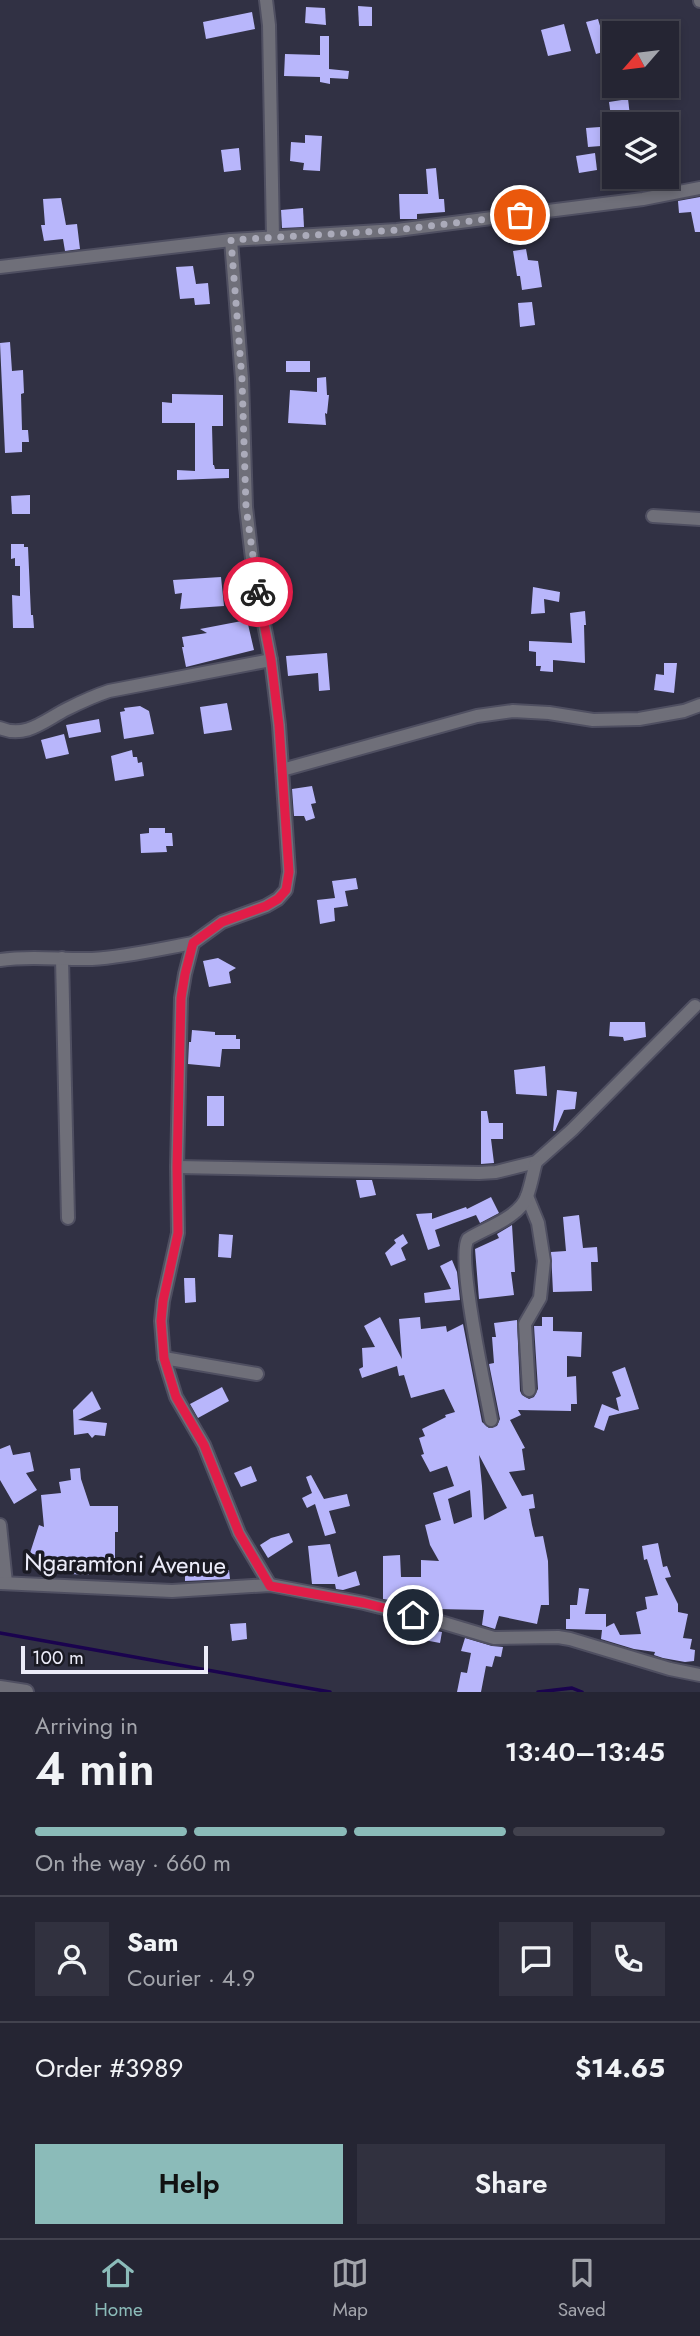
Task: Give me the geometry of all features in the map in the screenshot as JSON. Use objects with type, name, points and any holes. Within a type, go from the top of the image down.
[{"type":"street","points":[[266,0],[269,25],[273,237]]},
{"type":"street","points":[[0,267],[231,240],[434,225],[643,199],[700,188]]},
{"type":"street","points":[[0,960],[113,957],[193,943],[222,922],[266,906],[286,890],[289,872],[271,660],[253,567],[246,507],[242,379],[231,240]]},
{"type":"street","points":[[653,516],[700,519]]},
{"type":"street","points":[[0,728],[20,732],[34,728],[85,700],[109,691],[271,660]]},
{"type":"street","points":[[282,770],[477,716],[513,711],[593,720],[639,719],[684,711],[700,705]]},
{"type":"street","points":[[193,943],[181,998],[178,1233],[163,1301],[161,1321],[164,1358],[176,1397],[204,1445],[239,1533],[270,1586]]},
{"type":"street","points":[[62,958],[68,1218]]},
{"type":"street","points":[[177,1167],[479,1173],[496,1172],[536,1162],[572,1130],[695,1006]]},
{"type":"street","points":[[491,1420],[468,1288],[464,1246],[468,1239],[511,1215],[527,1196],[536,1162]]},
{"type":"street","points":[[527,1196],[538,1223],[544,1261],[540,1298],[525,1324],[529,1390]]},
{"type":"street","points":[[164,1358],[257,1374]]},
{"type":"street","points":[[0,1525],[3,1583]]},
{"type":"street","name":"Ngaramtoni Avenue","points":[[3,1583],[172,1591],[270,1586],[364,1603],[494,1638],[570,1639],[657,1666],[700,1675]]},
{"type":"street","points":[[0,1688],[26,1692]]},
{"type":"building","points":[[358,6],[372,7],[372,26],[359,26]]},
{"type":"building","points":[[306,7],[325,8],[326,25],[305,23]]},
{"type":"building","points":[[252,12],[255,29],[206,39],[203,22]]},
{"type":"building","points":[[598,19],[602,33],[602,52],[596,54],[586,22]]},
{"type":"building","points":[[564,24],[571,51],[548,56],[541,30]]},
{"type":"building","points":[[320,36],[329,36],[329,69],[349,71],[348,79],[330,78],[330,84],[320,82],[320,77],[284,76],[285,54],[320,55]]},
{"type":"building","points":[[628,99],[630,112],[610,112],[609,102]]},
{"type":"building","points":[[602,127],[602,146],[588,147],[586,128]]},
{"type":"building","points":[[305,135],[322,136],[320,171],[303,170],[304,163],[290,161],[291,142],[305,143]]},
{"type":"building","points":[[239,148],[241,170],[224,172],[221,150]]},
{"type":"building","points":[[595,153],[597,170],[579,173],[576,156]]},
{"type":"building","points":[[436,168],[439,199],[444,199],[445,212],[417,214],[417,219],[400,219],[399,194],[428,194],[426,169]]},
{"type":"building","points":[[700,197],[700,232],[695,232],[691,212],[679,213],[678,201]]},
{"type":"building","points":[[61,198],[66,225],[77,224],[80,249],[65,251],[63,239],[44,241],[41,225],[45,225],[43,199]]},
{"type":"building","points":[[303,208],[304,227],[282,228],[281,210]]},
{"type":"building","points":[[526,249],[528,260],[538,261],[542,287],[522,290],[513,251]]},
{"type":"building","points":[[193,266],[196,284],[208,283],[210,304],[195,305],[194,298],[180,299],[176,267]]},
{"type":"building","points":[[532,302],[535,325],[520,327],[518,303]]},
{"type":"building","points":[[10,342],[12,371],[23,370],[22,430],[28,430],[29,442],[22,442],[22,452],[5,453],[0,343]]},
{"type":"building","points":[[286,361],[310,361],[310,372],[286,372]]},
{"type":"building","points":[[326,377],[329,395],[327,414],[325,413],[326,425],[288,423],[290,390],[317,392],[317,378]]},
{"type":"building","points":[[172,394],[223,395],[223,426],[212,426],[213,465],[215,469],[229,469],[229,478],[177,480],[177,470],[195,471],[195,423],[162,423],[162,402],[172,403]]},
{"type":"building","points":[[30,495],[30,514],[12,514],[11,496]]},
{"type":"building","points":[[11,544],[24,544],[24,547],[28,547],[34,628],[13,628],[12,595],[20,596],[20,566],[15,566],[15,558],[11,559]]},
{"type":"building","points":[[221,577],[224,606],[180,609],[182,593],[175,594],[173,580]]},
{"type":"building","points":[[533,587],[560,592],[559,602],[544,599],[545,613],[531,614]]},
{"type":"building","points":[[585,611],[585,663],[553,660],[553,672],[540,671],[541,666],[536,666],[536,652],[529,651],[529,641],[572,643],[570,613]]},
{"type":"building","points":[[247,620],[254,650],[186,667],[182,637],[207,633],[200,629]]},
{"type":"building","points":[[327,653],[330,690],[319,691],[318,673],[288,676],[286,656]]},
{"type":"building","points":[[664,663],[677,663],[674,693],[654,690],[656,674],[664,675]]},
{"type":"building","points":[[227,703],[232,730],[204,734],[200,707]]},
{"type":"building","points":[[140,706],[149,711],[154,734],[124,739],[120,712],[125,711],[124,708]]},
{"type":"building","points":[[99,719],[101,732],[69,738],[66,725]]},
{"type":"building","points":[[64,734],[69,754],[46,759],[41,740]]},
{"type":"building","points":[[132,750],[138,763],[142,762],[144,776],[115,781],[111,756]]},
{"type":"building","points":[[312,786],[316,803],[311,804],[315,818],[306,821],[304,816],[294,816],[292,789]]},
{"type":"building","points":[[149,828],[165,828],[165,833],[172,833],[173,846],[166,846],[167,852],[141,853],[140,834],[149,833]]},
{"type":"building","points":[[356,878],[358,889],[345,891],[348,906],[334,908],[335,921],[320,924],[317,900],[335,898],[332,881]]},
{"type":"building","points":[[218,958],[236,968],[229,972],[231,983],[209,987],[203,961]]},
{"type":"building","points":[[610,1022],[645,1022],[646,1037],[624,1041],[623,1037],[609,1036]]},
{"type":"building","points":[[192,1030],[215,1032],[215,1035],[236,1035],[236,1039],[240,1039],[240,1049],[222,1049],[220,1067],[188,1064]]},
{"type":"building","points":[[545,1066],[547,1096],[516,1094],[514,1070]]},
{"type":"building","points":[[557,1090],[577,1092],[575,1109],[564,1110],[553,1131]]},
{"type":"building","points":[[207,1096],[224,1096],[224,1126],[207,1126]]},
{"type":"building","points":[[481,1111],[487,1111],[489,1123],[503,1123],[503,1139],[491,1139],[494,1163],[481,1164]]},
{"type":"building","points":[[356,1180],[372,1180],[376,1195],[360,1198]]},
{"type":"building","points":[[491,1197],[499,1213],[480,1223],[476,1215],[435,1230],[440,1246],[428,1250],[416,1214],[432,1213],[432,1219],[466,1207],[467,1209]]},
{"type":"building","points":[[579,1215],[583,1248],[597,1247],[598,1262],[591,1262],[592,1291],[553,1292],[551,1252],[566,1251],[563,1217]]},
{"type":"building","points":[[512,1225],[515,1272],[511,1272],[514,1295],[479,1299],[475,1249],[499,1238],[497,1234]]},
{"type":"building","points":[[219,1234],[233,1235],[231,1258],[218,1257]]},
{"type":"building","points":[[403,1234],[408,1243],[401,1248],[406,1260],[391,1266],[385,1253],[396,1243],[394,1240]]},
{"type":"building","points":[[452,1260],[457,1272],[460,1300],[425,1303],[424,1293],[451,1289],[440,1266]]},
{"type":"building","points":[[184,1278],[195,1278],[196,1302],[185,1303]]},
{"type":"building","points":[[380,1317],[402,1359],[399,1319],[420,1317],[421,1329],[446,1326],[447,1332],[463,1324],[482,1422],[489,1428],[497,1426],[500,1419],[489,1364],[494,1363],[494,1323],[517,1320],[520,1391],[529,1399],[534,1397],[538,1389],[534,1326],[542,1326],[542,1317],[553,1317],[553,1331],[582,1332],[581,1357],[567,1356],[567,1377],[576,1376],[577,1404],[571,1404],[571,1411],[518,1410],[521,1415],[510,1420],[525,1448],[522,1449],[525,1470],[509,1472],[522,1496],[533,1494],[535,1508],[529,1509],[532,1525],[535,1537],[543,1536],[548,1561],[549,1605],[541,1605],[537,1624],[499,1616],[495,1629],[482,1625],[484,1610],[437,1609],[437,1604],[404,1604],[383,1599],[383,1556],[400,1555],[401,1577],[421,1577],[421,1560],[439,1561],[430,1545],[425,1525],[441,1520],[433,1493],[454,1486],[447,1466],[430,1472],[421,1455],[424,1454],[419,1438],[425,1436],[422,1429],[455,1412],[444,1389],[411,1398],[404,1375],[399,1376],[397,1366],[362,1378],[359,1369],[363,1367],[362,1348],[375,1347],[364,1326]],"holes":[[[479,1455],[507,1508],[484,1520],[482,1486]],[[470,1490],[472,1517],[454,1524],[448,1499]]]},
{"type":"building","points":[[625,1367],[639,1409],[609,1416],[604,1431],[594,1427],[602,1404],[619,1411],[616,1398],[621,1396],[612,1372]]},
{"type":"building","points":[[222,1387],[229,1401],[198,1418],[190,1404]]},
{"type":"building","points":[[92,1391],[101,1409],[78,1420],[107,1423],[105,1436],[95,1435],[92,1438],[88,1433],[74,1435],[73,1410]]},
{"type":"building","points":[[10,1445],[13,1455],[30,1452],[34,1471],[26,1473],[37,1490],[14,1504],[0,1480],[0,1449]]},
{"type":"building","points":[[251,1466],[257,1481],[241,1487],[234,1473]]},
{"type":"building","points":[[80,1468],[90,1506],[118,1506],[115,1564],[90,1564],[89,1575],[71,1574],[71,1557],[50,1559],[30,1553],[39,1525],[44,1527],[41,1495],[61,1493],[59,1482],[71,1480],[70,1469]]},
{"type":"building","points":[[311,1475],[324,1499],[347,1494],[350,1506],[329,1511],[336,1533],[325,1536],[315,1504],[307,1508],[302,1498],[312,1493],[306,1477]]},
{"type":"building","points":[[289,1533],[293,1542],[268,1558],[260,1545],[271,1538]]},
{"type":"building","points":[[658,1543],[663,1567],[667,1566],[671,1577],[665,1578],[678,1604],[678,1612],[688,1614],[683,1638],[692,1639],[690,1649],[695,1650],[694,1661],[663,1658],[654,1655],[655,1652],[601,1639],[602,1630],[566,1629],[566,1619],[570,1619],[570,1605],[577,1605],[579,1588],[589,1589],[585,1614],[606,1614],[606,1627],[614,1623],[620,1635],[641,1634],[636,1612],[647,1609],[645,1597],[658,1595],[647,1559],[644,1560],[642,1546]]},
{"type":"building","points":[[330,1544],[338,1577],[356,1571],[360,1585],[343,1590],[336,1589],[335,1584],[312,1584],[308,1546]]},
{"type":"building","points":[[185,1567],[195,1567],[195,1571],[229,1570],[230,1579],[185,1581]]},
{"type":"building","points":[[246,1623],[247,1639],[232,1641],[230,1624]]},
{"type":"building","points":[[399,1625],[442,1632],[440,1643],[398,1635]]},
{"type":"building","points":[[465,1638],[503,1647],[501,1657],[495,1656],[492,1667],[486,1666],[481,1692],[457,1692],[461,1672],[467,1673],[471,1653],[461,1651]]},
{"type":"waterway","points":[[0,1633],[330,1692]]},
{"type":"waterway","points":[[538,1692],[572,1688],[582,1692]]},
{"type":"way so far","points":[[258,592],[246,507],[242,379],[231,240],[397,230],[520,215]]},
{"type":"route","points":[[258,592],[271,660],[279,725],[289,872],[286,890],[278,899],[222,922],[193,943],[185,974],[181,998],[178,1233],[163,1301],[161,1321],[164,1358],[176,1397],[204,1445],[239,1533],[270,1586],[413,1615]]}]
